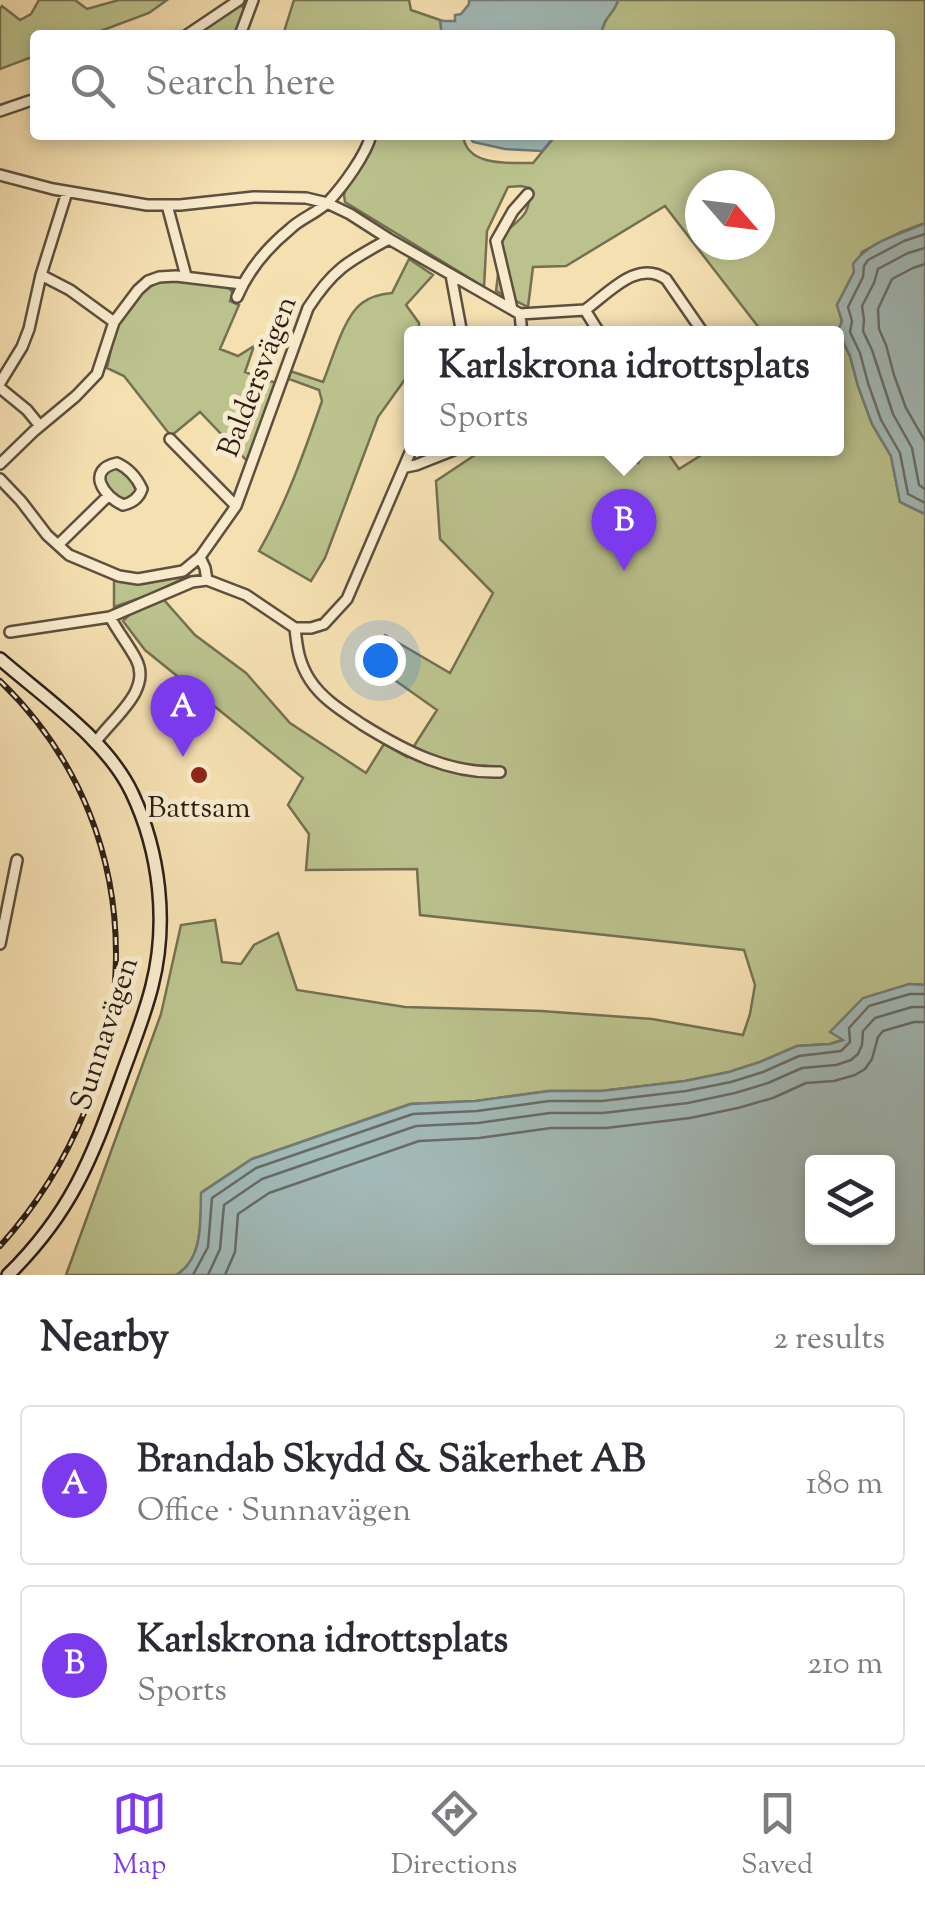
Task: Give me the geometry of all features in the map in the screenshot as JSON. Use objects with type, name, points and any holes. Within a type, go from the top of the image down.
[{"type":"main road","name":"Sunnavägen","points":[[0,659],[96,742],[116,766],[132,792],[152,850],[160,907],[158,960],[152,988],[94,1152],[45,1235],[8,1275]]},
{"type":"street","points":[[194,30],[239,0]]},
{"type":"street","points":[[242,30],[253,0]]},
{"type":"street","points":[[0,111],[30,101]]},
{"type":"street","points":[[236,297],[274,244],[292,226],[327,204],[370,140]]},
{"type":"street","points":[[0,175],[124,203],[167,206],[254,196],[306,198],[350,214],[516,311],[585,310],[636,273],[658,273],[698,326]]},
{"type":"street","points":[[40,426],[0,385],[22,347],[66,192]]},
{"type":"street","points":[[520,326],[496,241],[512,211],[528,194]]},
{"type":"street","points":[[167,206],[186,276]]},
{"type":"street","name":"Baldersvägen","points":[[200,557],[236,506],[308,308],[325,282],[346,264],[389,239]]},
{"type":"street","points":[[41,275],[70,290],[114,322]]},
{"type":"street","points":[[450,275],[460,326]]},
{"type":"street","points":[[0,464],[97,374],[114,322],[148,281],[186,276],[242,284]]},
{"type":"street","points":[[585,310],[595,326]]},
{"type":"street","points":[[170,439],[236,506]]},
{"type":"street","points":[[10,632],[110,616],[192,582],[207,580],[246,595],[295,628],[324,624],[347,599],[409,456]]},
{"type":"street","points":[[406,466],[438,456]]},
{"type":"street","points":[[108,465],[124,466],[142,489],[135,500],[123,505],[108,496],[100,476],[108,465]]},
{"type":"street","points":[[0,479],[58,546],[81,561],[138,579],[183,571],[200,557],[207,580]]},
{"type":"street","points":[[58,546],[108,496]]},
{"type":"street","points":[[96,742],[124,709],[140,678],[140,667],[110,616]]},
{"type":"street","points":[[295,628],[297,654],[310,680],[342,711],[403,749],[431,761],[482,773],[500,772]]},
{"type":"street","points":[[0,944],[4,898],[17,860]]},
{"type":"green space","points":[[39,0],[75,0],[87,9],[119,0],[167,0],[149,13],[103,30],[30,30],[30,58],[0,69],[0,9],[2,6],[20,20],[31,14]]},
{"type":"green space","points":[[294,0],[409,0],[411,10],[443,21],[442,30],[285,30]]},
{"type":"green space","points":[[618,0],[925,0],[925,223],[862,252],[837,305],[840,326],[758,326],[707,260],[775,260],[775,170],[685,170],[685,232],[665,206],[566,266],[533,267],[528,307],[496,291],[503,234],[526,210],[530,188],[508,187],[487,231],[484,287],[345,202],[346,187],[375,140],[464,140],[480,158],[533,163],[552,140],[895,140],[895,30],[602,30]]},
{"type":"green space","points":[[239,5],[243,7],[245,12],[238,30],[202,30]]},
{"type":"green space","points":[[409,259],[433,275],[406,305],[419,326],[404,326],[404,381],[378,417],[325,558],[311,581],[259,551],[286,497],[322,401],[319,390],[289,379],[290,371],[323,382],[355,310],[369,299],[392,293]]},
{"type":"green space","points":[[164,279],[228,287],[233,293],[230,301],[239,305],[220,349],[238,356],[254,346],[245,372],[276,383],[248,462],[200,412],[171,436],[124,376],[107,368],[116,326],[143,291]]},
{"type":"green space","points":[[844,344],[872,424],[891,456],[900,502],[925,514],[925,985],[909,984],[845,1017],[831,1032],[845,1039],[797,1046],[729,1072],[601,1091],[549,1091],[476,1101],[410,1104],[252,1159],[202,1192],[196,1249],[176,1275],[66,1275],[161,1014],[181,925],[215,920],[222,962],[241,964],[254,945],[278,933],[297,990],[405,1007],[652,1019],[743,1035],[755,985],[744,950],[420,915],[417,869],[306,870],[309,834],[288,805],[303,778],[145,650],[123,621],[131,613],[164,600],[195,635],[246,673],[290,723],[366,773],[384,744],[407,757],[437,710],[365,659],[385,635],[450,673],[493,593],[440,539],[436,481],[474,456],[624,456],[638,463],[642,456],[670,456],[679,469],[700,456],[844,456]]},
{"type":"green space","points":[[113,466],[121,468],[138,486],[128,501],[115,498],[102,481]]},
{"type":"green space","points":[[190,575],[114,607],[114,578],[147,583]]},
{"type":"water","points":[[469,0],[618,0],[602,30],[441,30],[440,21],[455,21],[455,15]]},
{"type":"water","points":[[472,140],[552,140],[542,151]]},
{"type":"water","points":[[925,223],[925,514],[900,502],[891,456],[872,424],[844,344],[844,326],[840,326],[837,305],[854,272],[853,264],[877,244]]},
{"type":"water","points":[[909,984],[925,985],[925,1275],[176,1275],[196,1249],[201,1193],[252,1159],[411,1104],[685,1081],[729,1072],[797,1046],[843,1040],[830,1032],[863,998]]},
{"type":"railway","points":[[0,681],[53,744],[89,813],[110,886],[116,962],[107,1038],[85,1112],[49,1182],[0,1246]]},
{"type":"place","name":"Karlskrona idrottsplats","points":[[624,571]]},
{"type":"place","name":"Brandab Skydd & Säkerhet AB","points":[[183,757]]},
{"type":"place","name":"Battsam","points":[[199,775]]}]
